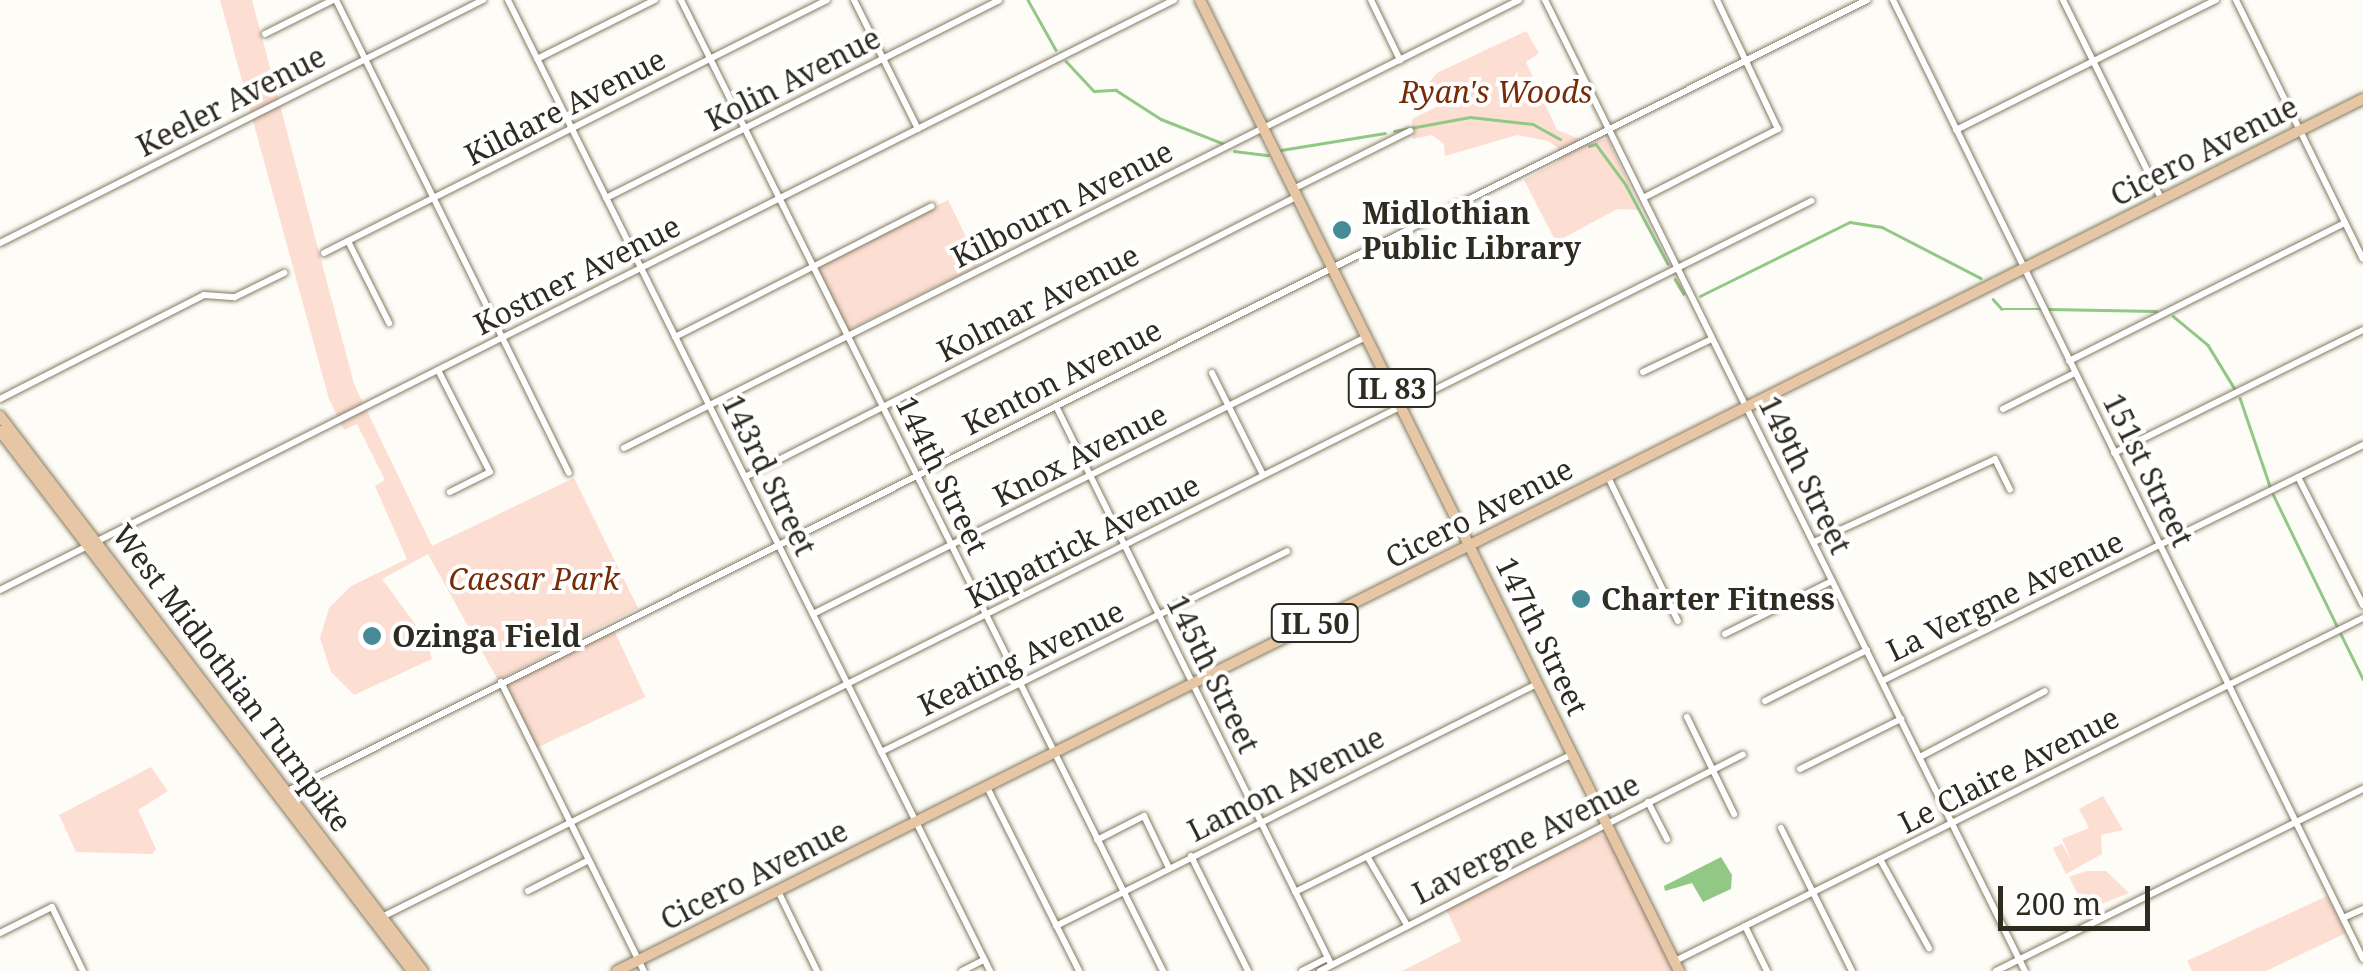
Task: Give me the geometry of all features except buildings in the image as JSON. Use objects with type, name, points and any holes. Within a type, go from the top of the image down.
[{"type":"main road","name":"147th Street","points":[[1200,0],[1677,966]]},
{"type":"main road","name":"Cicero Avenue","points":[[617,971],[642,966],[778,890],[2363,99]]},
{"type":"main road","name":"West Midlothian Turnpike","points":[[0,416],[91,543]]},
{"type":"main road","name":"West Midlothian Turnpike","points":[[0,431],[283,794],[378,919],[412,971]]},
{"type":"main road","name":"West Midlothian Turnpike","points":[[378,919],[424,971]]},
{"type":"street","points":[[264,34],[334,0],[569,473]]},
{"type":"street","name":"Keeler Avenue","points":[[0,243],[482,0]]},
{"type":"street","name":"143rd Street","points":[[508,0],[990,971]]},
{"type":"street","points":[[537,58],[655,0]]},
{"type":"street","name":"144th Street","points":[[681,0],[1162,971]]},
{"type":"street","name":"Kildare Avenue","points":[[324,253],[827,0]]},
{"type":"street","points":[[854,0],[918,129]]},
{"type":"street","name":"Kolin Avenue","points":[[606,198],[999,0]]},
{"type":"street","name":"Kostner Avenue","points":[[0,590],[1174,0]]},
{"type":"street","points":[[1371,0],[1400,60]]},
{"type":"street","name":"Kilbourn Avenue","points":[[624,448],[1518,0]]},
{"type":"street","name":"149th Street","points":[[1545,0],[2025,971]]},
{"type":"street","points":[[1643,198],[1778,129],[1717,0]]},
{"type":"street","name":"Kenton Avenue","points":[[283,794],[1866,0]]},
{"type":"street","name":"151st Street","points":[[1894,0],[2363,959]]},
{"type":"street","points":[[2063,0],[2162,200]]},
{"type":"street","points":[[1956,130],[2216,0]]},
{"type":"street","points":[[2236,0],[2363,259]]},
{"type":"street","name":"Kolmar Avenue","points":[[745,477],[1410,131]]},
{"type":"street","name":"Kilpatrick Avenue","points":[[378,919],[1811,201]]},
{"type":"street","points":[[676,337],[932,206]]},
{"type":"street","points":[[2069,361],[2344,223]]},
{"type":"street","points":[[348,241],[389,322]]},
{"type":"street","points":[[0,399],[204,295],[235,297],[284,273]]},
{"type":"street","points":[[2114,454],[2363,330]]},
{"type":"street","name":"Knox Avenue","points":[[813,614],[1366,337]]},
{"type":"street","points":[[1643,372],[1712,339]]},
{"type":"street","points":[[438,370],[490,472],[450,492]]},
{"type":"street","points":[[1212,373],[1263,475]]},
{"type":"street","points":[[2004,409],[2075,373]]},
{"type":"street","name":"145th Street","points":[[1056,406],[1328,960]]},
{"type":"street","name":"La Vergne Avenue","points":[[1882,681],[2363,445]]},
{"type":"street","points":[[1814,542],[1994,459],[2010,490]]},
{"type":"street","points":[[1608,477],[1678,621]]},
{"type":"street","points":[[2298,477],[2363,605]]},
{"type":"street","name":"Keating Avenue","points":[[881,752],[1287,551]]},
{"type":"street","points":[[1725,634],[1832,581]]},
{"type":"street","name":"Le Claire Avenue","points":[[1677,966],[1812,892],[2363,618]]},
{"type":"street","points":[[1765,701],[1867,650]]},
{"type":"street","points":[[501,682],[642,966]]},
{"type":"street","name":"Lamon Avenue","points":[[1056,926],[1538,683]]},
{"type":"street","points":[[1920,757],[2044,691]]},
{"type":"street","points":[[1687,716],[1734,814]]},
{"type":"street","points":[[1800,769],[1901,720]]},
{"type":"street","points":[[1295,892],[1572,754]]},
{"type":"street","name":"Lavergne Avenue","points":[[1302,971],[1407,925],[1743,755]]},
{"type":"street","points":[[987,786],[1079,971]]},
{"type":"street","points":[[1996,971],[2363,789]]},
{"type":"street","points":[[1648,802],[1666,840]]},
{"type":"street","points":[[1097,840],[1144,816],[1169,868]]},
{"type":"street","points":[[1781,828],[1852,971]]},
{"type":"street","points":[[1191,856],[1248,971]]},
{"type":"street","points":[[1367,856],[1407,925]]},
{"type":"street","points":[[528,891],[589,860]]},
{"type":"street","points":[[1880,860],[1929,948]]},
{"type":"street","points":[[778,890],[817,971]]},
{"type":"street","points":[[0,933],[52,907],[83,971]]},
{"type":"street","points":[[2343,918],[2363,908]]},
{"type":"street","points":[[1745,926],[1767,971]]},
{"type":"street","points":[[962,971],[984,960]]},
{"type":"street","points":[[1320,971],[1328,960]]},
{"type":"green space","name":"Caesar Park","points":[[220,0],[252,0],[354,384],[432,546],[574,478],[638,608],[498,680],[428,554],[382,579],[426,639],[432,659],[354,695],[331,672],[320,638],[329,608],[351,586],[407,559],[375,486],[385,480],[357,424],[344,430],[329,399]]},
{"type":"green space","name":"Ryan's Woods","points":[[1526,31],[1539,53],[1526,62],[1557,130],[1590,143],[1608,139],[1641,210],[1617,209],[1556,242],[1524,180],[1559,161],[1558,148],[1548,141],[1517,135],[1445,156],[1444,144],[1432,135],[1413,139],[1412,119],[1455,98],[1439,93],[1425,100],[1420,93],[1437,73]]},
{"type":"green space","points":[[948,200],[980,266],[847,330],[815,265]]},
{"type":"green space","points":[[614,630],[645,697],[536,748],[504,681]]},
{"type":"green space","points":[[151,767],[168,791],[138,810],[156,849],[152,854],[76,852],[59,815]]},
{"type":"green space","points":[[2103,796],[2123,830],[2101,835],[2102,854],[2066,874],[2053,848],[2062,844],[2073,864],[2062,839],[2089,828],[2079,809]]},
{"type":"green space","points":[[1598,834],[1608,837],[1675,971],[1402,971],[1461,941],[1446,909]]},
{"type":"green space","points":[[2086,871],[2106,871],[2129,893],[2086,910],[2069,877]]},
{"type":"green space","points":[[2327,896],[2346,933],[2266,971],[2192,971],[2187,961]]},
{"type":"shaded area","points":[[1721,857],[1732,875],[1731,889],[1703,902],[1692,883],[1665,891],[1664,886]]},
{"type":"waterway","points":[[1028,0],[1056,50]]},
{"type":"waterway","points":[[1066,61],[1094,91],[1116,90],[1161,119],[1222,143]]},
{"type":"waterway","points":[[1394,131],[1470,117],[1533,124],[1560,139]]},
{"type":"waterway","points":[[1281,150],[1385,133]]},
{"type":"waterway","points":[[1589,146],[1596,144],[1626,185],[1668,264]]},
{"type":"waterway","points":[[1234,151],[1268,155]]},
{"type":"waterway","points":[[1700,296],[1850,222],[1882,227],[1981,278]]},
{"type":"waterway","points":[[1675,279],[1684,294]]},
{"type":"waterway","points":[[1993,299],[2002,309],[2041,309]]},
{"type":"waterway","points":[[2049,309],[2156,311]]},
{"type":"waterway","points":[[2173,316],[2208,345],[2235,389]]},
{"type":"waterway","points":[[2240,398],[2270,486]]},
{"type":"waterway","points":[[2273,494],[2337,626]]},
{"type":"waterway","points":[[2341,634],[2363,679]]},
{"type":"place","name":"Midlothian Public Library","points":[[1342,230]]},
{"type":"place","name":"Charter Fitness","points":[[1581,599]]},
{"type":"place","name":"Ozinga Field","points":[[372,636]]}]
